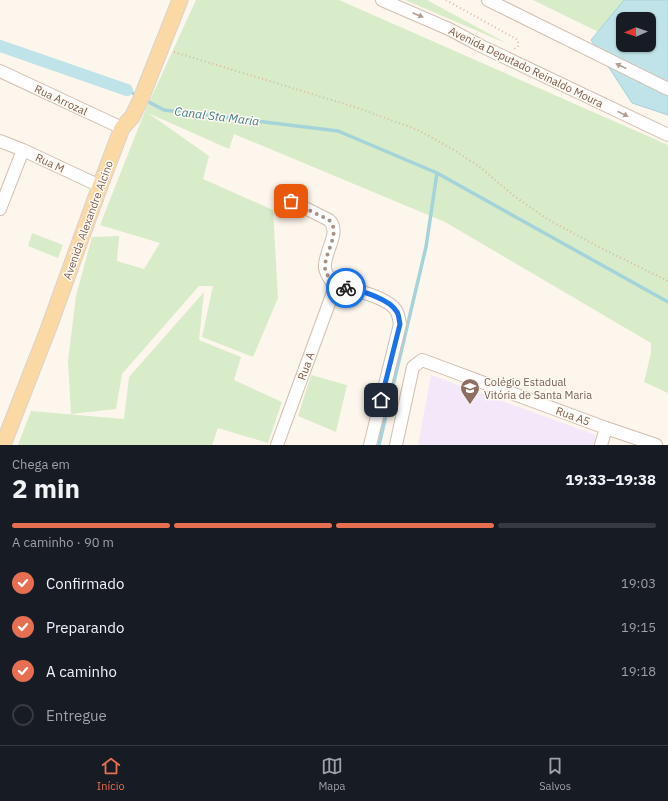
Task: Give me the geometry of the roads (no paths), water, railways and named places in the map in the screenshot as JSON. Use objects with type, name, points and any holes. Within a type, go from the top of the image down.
[{"type":"main road","name":"Avenida Alexandre Alcino","points":[[3,445],[49,327],[122,128],[132,117],[140,101],[180,0]]},
{"type":"street","name":"Avenida Deputado Reinaldo Moura","points":[[382,0],[449,29],[479,45],[668,135]]},
{"type":"street","points":[[488,0],[668,90]]},
{"type":"street","name":"Rua Arrozal","points":[[0,71],[122,128]]},
{"type":"street","name":"Rua M","points":[[0,141],[23,150],[100,186]]},
{"type":"street","points":[[0,209],[23,150]]},
{"type":"street","points":[[291,201],[332,222],[333,234],[325,265],[326,273],[335,287],[361,291],[387,302],[398,313],[400,324],[370,445]]},
{"type":"street","name":"Rua A","points":[[277,445],[335,287]]},
{"type":"street","name":"Rua A5","points":[[396,445],[413,367],[422,360],[656,445]]},
{"type":"street","points":[[601,445],[606,428]]},
{"type":"water","points":[[624,0],[668,0],[668,115],[632,103],[591,40]]},
{"type":"waterway","name":"Canal Sta Maria","points":[[0,46],[127,90]]},
{"type":"waterway","name":"Canal Sta Maria","points":[[127,90],[138,96]]},
{"type":"waterway","name":"Canal Sta Maria","points":[[145,100],[164,110],[338,131],[437,173],[668,302]]},
{"type":"waterway","points":[[379,445],[426,247],[437,173]]},
{"type":"place","name":"Colégio Estadual Vitória de Santa Maria","points":[[470,405]]}]
